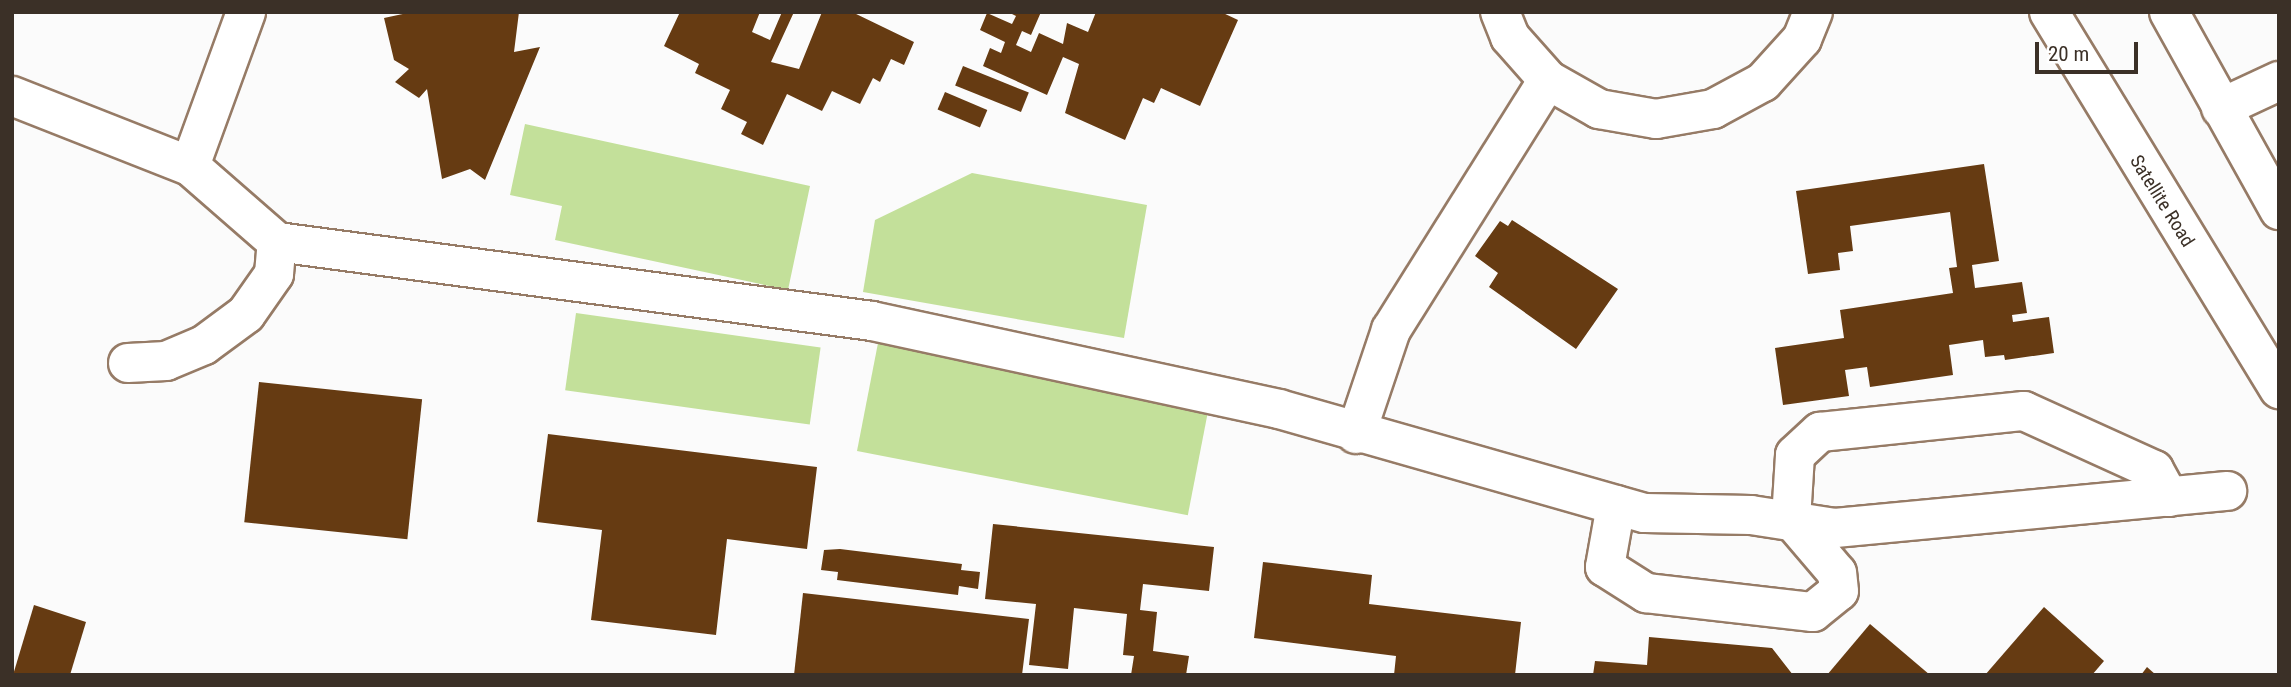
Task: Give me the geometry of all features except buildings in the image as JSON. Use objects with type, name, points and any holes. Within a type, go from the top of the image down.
[{"type":"main road","points":[[190,166],[246,12]]},
{"type":"main road","points":[[1500,12],[1510,37],[1548,80],[1599,109],[1656,118],[1713,109],[1763,82],[1802,39],[1813,12]]},
{"type":"main road","name":"Satellite Road","points":[[2049,12],[2279,389]]},
{"type":"main road","points":[[2169,12],[2279,210]]},
{"type":"main road","points":[[1356,434],[1391,330],[1548,80]]},
{"type":"main road","points":[[2221,108],[2279,81]]},
{"type":"main road","points":[[12,96],[190,166],[277,242],[872,321],[1279,409],[1356,434],[1645,513],[1791,519],[1835,527],[2227,491]]},
{"type":"main road","points":[[128,363],[166,361],[204,345],[246,314],[274,274],[277,242]]},
{"type":"main road","points":[[1616,505],[1605,567],[1646,593],[1813,612],[1839,591],[1837,573],[1791,519],[1795,455],[1820,432],[2024,411],[2154,470],[2169,497]]},
{"type":"green space","points":[[525,124],[810,186],[788,290],[555,240],[562,206],[510,195]]},
{"type":"green space","points":[[972,173],[1147,205],[1124,338],[863,292],[875,220]]},
{"type":"green space","points":[[576,313],[821,347],[810,425],[565,390]]},
{"type":"green space","points":[[878,343],[1209,407],[1188,515],[857,451]]}]
